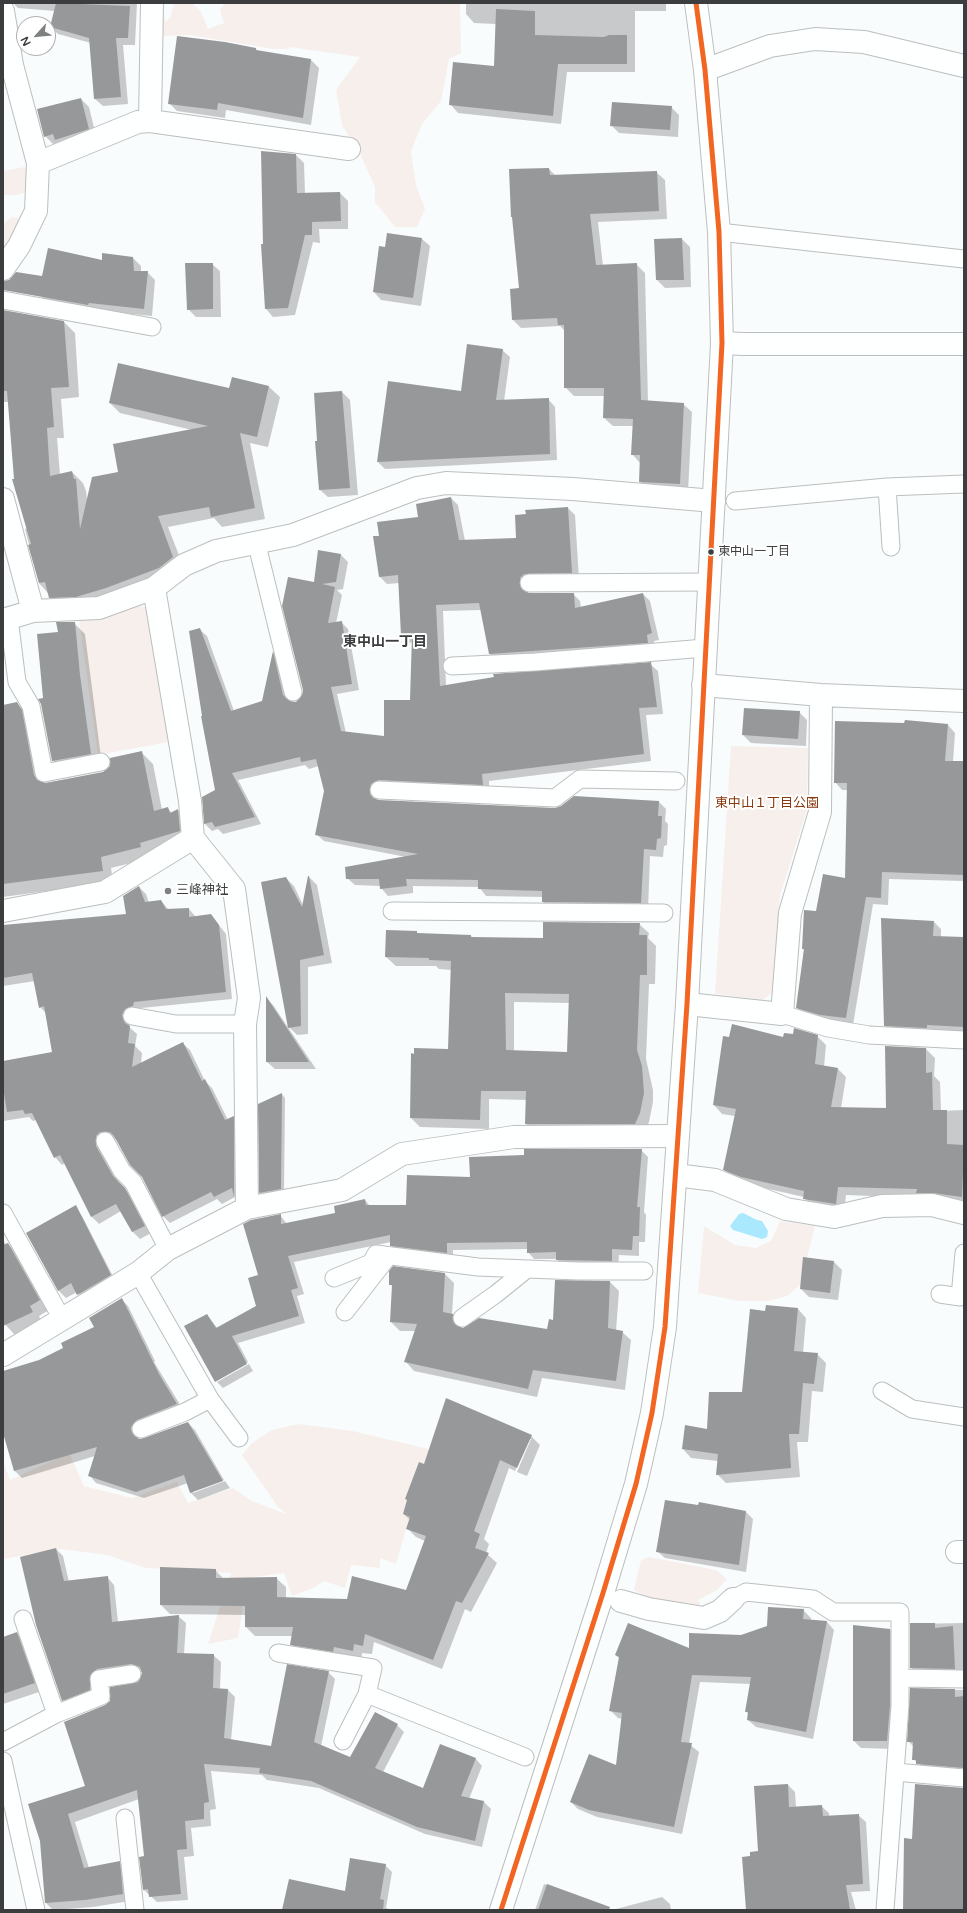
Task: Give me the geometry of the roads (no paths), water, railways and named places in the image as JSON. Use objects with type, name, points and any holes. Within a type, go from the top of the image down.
[{"type":"main road","points":[[150,121],[152,3]]},
{"type":"main road","points":[[502,1910],[603,1593],[637,1477],[652,1413],[665,1327],[687,1004],[722,343],[719,232],[705,70],[696,3]]},
{"type":"main road","points":[[3,11],[12,65],[38,163],[36,211],[19,246],[3,269]]},
{"type":"main road","points":[[705,70],[770,46],[815,39],[864,42],[964,66]]},
{"type":"main road","points":[[38,163],[138,122],[150,121],[349,149]]},
{"type":"main road","points":[[722,343],[964,344]]},
{"type":"main road","points":[[6,619],[33,611],[99,608],[154,588],[184,564],[216,551],[256,541],[293,535],[417,488],[446,483],[573,489],[714,501]]},
{"type":"main road","points":[[3,499],[33,611]]},
{"type":"main road","points":[[154,588],[190,801],[193,838],[234,889],[249,998],[245,1024],[247,1208]]},
{"type":"main road","points":[[703,685],[821,695],[964,700]]},
{"type":"main road","points":[[687,1004],[782,1014],[790,913],[820,812],[821,695]]},
{"type":"main road","points":[[3,911],[105,892],[193,838]]},
{"type":"main road","points":[[3,1355],[138,1273],[168,1249],[247,1208],[342,1190],[402,1154],[514,1137],[677,1136]]},
{"type":"main road","points":[[676,1175],[715,1180],[786,1209],[834,1217],[882,1206],[932,1205],[964,1213]]},
{"type":"main road","points":[[621,1601],[649,1609],[704,1618],[720,1611],[733,1599]]},
{"type":"lane","points":[[719,232],[964,259]]},
{"type":"lane","points":[[3,300],[152,328]]},
{"type":"lane","points":[[735,500],[887,487],[964,484]]},
{"type":"lane","points":[[887,487],[891,547]]},
{"type":"lane","points":[[256,541],[293,692]]},
{"type":"lane","points":[[529,583],[709,582]]},
{"type":"lane","points":[[6,619],[17,682],[31,706],[44,773],[100,762]]},
{"type":"lane","points":[[452,666],[535,662],[705,648]]},
{"type":"lane","points":[[379,790],[555,798],[580,779],[676,781]]},
{"type":"lane","points":[[392,911],[664,913]]},
{"type":"lane","points":[[782,1014],[828,1028],[869,1035],[964,1040]]},
{"type":"lane","points":[[132,1016],[176,1024],[245,1024]]},
{"type":"lane","points":[[105,1141],[122,1171],[133,1182],[168,1249]]},
{"type":"lane","points":[[3,1213],[62,1319]]},
{"type":"lane","points":[[334,1278],[371,1263],[376,1254],[478,1267],[644,1271]]},
{"type":"lane","points":[[940,1294],[960,1297],[964,1254]]},
{"type":"lane","points":[[345,1312],[389,1255]]},
{"type":"lane","points":[[462,1318],[496,1294],[527,1269]]},
{"type":"lane","points":[[138,1273],[210,1399],[239,1438]]},
{"type":"lane","points":[[882,1391],[912,1409],[964,1417]]},
{"type":"lane","points":[[141,1429],[185,1412],[210,1399]]},
{"type":"lane","points":[[733,1599],[746,1592],[813,1599],[833,1612],[900,1612],[900,1705],[885,1910]]},
{"type":"lane","points":[[23,1619],[56,1714]]},
{"type":"lane","points":[[278,1653],[373,1668],[367,1694],[343,1741]]},
{"type":"lane","points":[[3,1742],[56,1714],[102,1696],[99,1679],[132,1674]]},
{"type":"lane","points":[[900,1678],[964,1679]]},
{"type":"lane","points":[[367,1694],[524,1757]]},
{"type":"lane","points":[[3,1761],[36,1910]]},
{"type":"lane","points":[[895,1772],[964,1778]]},
{"type":"lane","points":[[125,1818],[135,1910]]},
{"type":"water","points":[[743,1213],[762,1221],[768,1231],[767,1237],[762,1239],[733,1230],[730,1226],[739,1214]]},
{"type":"place","name":"東中山一丁目","points":[[711,552]]},
{"type":"place","name":"三峰神社","points":[[168,891]]},
{"type":"district","name":"東中山一丁目","points":[[385,642]]},
{"type":"park label","name":"東中山１丁目公園","points":[[767,804]]}]
